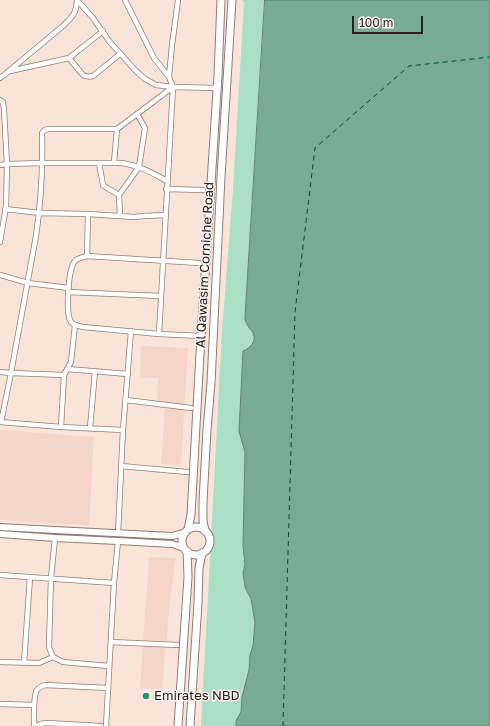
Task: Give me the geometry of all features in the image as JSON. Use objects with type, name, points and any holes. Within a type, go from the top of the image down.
[{"type":"main road","name":"Al Qawasim Corniche Road","points":[[186,531],[191,515],[221,0]]},
{"type":"main road","name":"Al Qawasim Corniche Road","points":[[205,531],[203,521],[203,500],[211,383],[232,0]]},
{"type":"main road","points":[[212,60],[218,66]]},
{"type":"main road","points":[[178,725],[188,577],[182,538],[186,531],[192,527],[197,527],[202,528],[205,531],[209,538],[209,543],[208,547],[202,553],[199,568],[190,726]]},
{"type":"main road","points":[[185,550],[194,554],[202,553]]},
{"type":"street","points":[[0,78],[64,26],[73,16],[76,10],[77,0],[93,18],[120,54],[145,79],[156,85],[217,88]]},
{"type":"street","points":[[125,0],[154,58],[169,78],[173,87],[158,334]]},
{"type":"street","points":[[169,78],[178,0]]},
{"type":"street","points":[[9,71],[69,58],[103,31]]},
{"type":"street","points":[[69,58],[85,77],[89,77],[120,54]]},
{"type":"street","points":[[123,430],[1,422],[12,374],[40,213],[43,163],[42,133],[48,129],[117,129],[173,87]]},
{"type":"street","points":[[0,100],[3,102],[4,110],[7,164],[6,209],[2,215],[0,242]]},
{"type":"street","points":[[120,216],[119,195],[139,166],[145,128],[137,114]]},
{"type":"street","points":[[114,162],[117,129]]},
{"type":"street","points":[[0,165],[114,162],[139,166],[167,181]]},
{"type":"street","points":[[100,163],[103,185],[119,195]]},
{"type":"street","points":[[166,189],[203,190]]},
{"type":"street","points":[[6,209],[40,213],[134,217],[165,215]]},
{"type":"street","points":[[87,256],[88,214]]},
{"type":"street","points":[[199,263],[87,256],[76,261],[72,267],[68,305],[70,320],[75,325],[83,327],[158,334],[201,336]]},
{"type":"street","points":[[0,275],[28,283],[69,290],[160,296]]},
{"type":"street","points":[[61,427],[64,375],[71,362],[75,325]]},
{"type":"street","points":[[118,533],[123,430],[131,331]]},
{"type":"street","points":[[67,369],[128,374]]},
{"type":"street","points":[[90,428],[95,371]]},
{"type":"street","points":[[0,372],[12,374],[64,375]]},
{"type":"street","points":[[126,400],[191,408]]},
{"type":"street","points":[[121,466],[187,472]]},
{"type":"street","points":[[0,527],[172,536],[186,531]]},
{"type":"street","points":[[0,534],[172,544],[185,550]]},
{"type":"street","points":[[55,538],[51,578],[49,647],[53,657],[63,662],[109,666]]},
{"type":"street","points":[[106,726],[114,583],[118,541]]},
{"type":"street","points":[[0,575],[114,583]]},
{"type":"street","points":[[24,662],[30,577]]},
{"type":"street","points":[[111,642],[177,645]]},
{"type":"street","points":[[0,662],[42,662],[53,657]]},
{"type":"street","points":[[101,726],[47,723],[35,726],[34,705],[36,692],[38,688],[46,685],[108,688]]},
{"type":"street","points":[[0,704],[34,705]]},
{"type":"shaded area","points":[[242,0],[265,0],[245,319],[253,333],[254,339],[250,346],[243,351],[239,431],[245,452],[243,545],[245,565],[243,573],[245,587],[251,599],[255,622],[249,670],[242,697],[241,712],[236,721],[236,726],[201,726],[222,331],[233,189],[244,2]]},
{"type":"shaded area","points":[[265,0],[490,0],[490,726],[236,726],[236,721],[241,712],[242,697],[249,670],[255,622],[251,599],[245,587],[243,573],[245,565],[243,545],[245,452],[239,431],[243,351],[250,346],[254,339],[253,333],[245,319]]},
{"type":"shaded area","points":[[141,346],[188,348],[181,465],[161,464],[165,407],[157,406],[158,378],[140,378]]},
{"type":"shaded area","points":[[0,430],[94,437],[89,525],[0,520]]},
{"type":"shaded area","points":[[149,557],[176,558],[170,599],[162,690],[140,688]]},
{"type":"ferry route","points":[[283,726],[295,312],[315,148],[409,66],[490,57]]},
{"type":"place","name":"Emirates NBD","points":[[146,696]]}]
